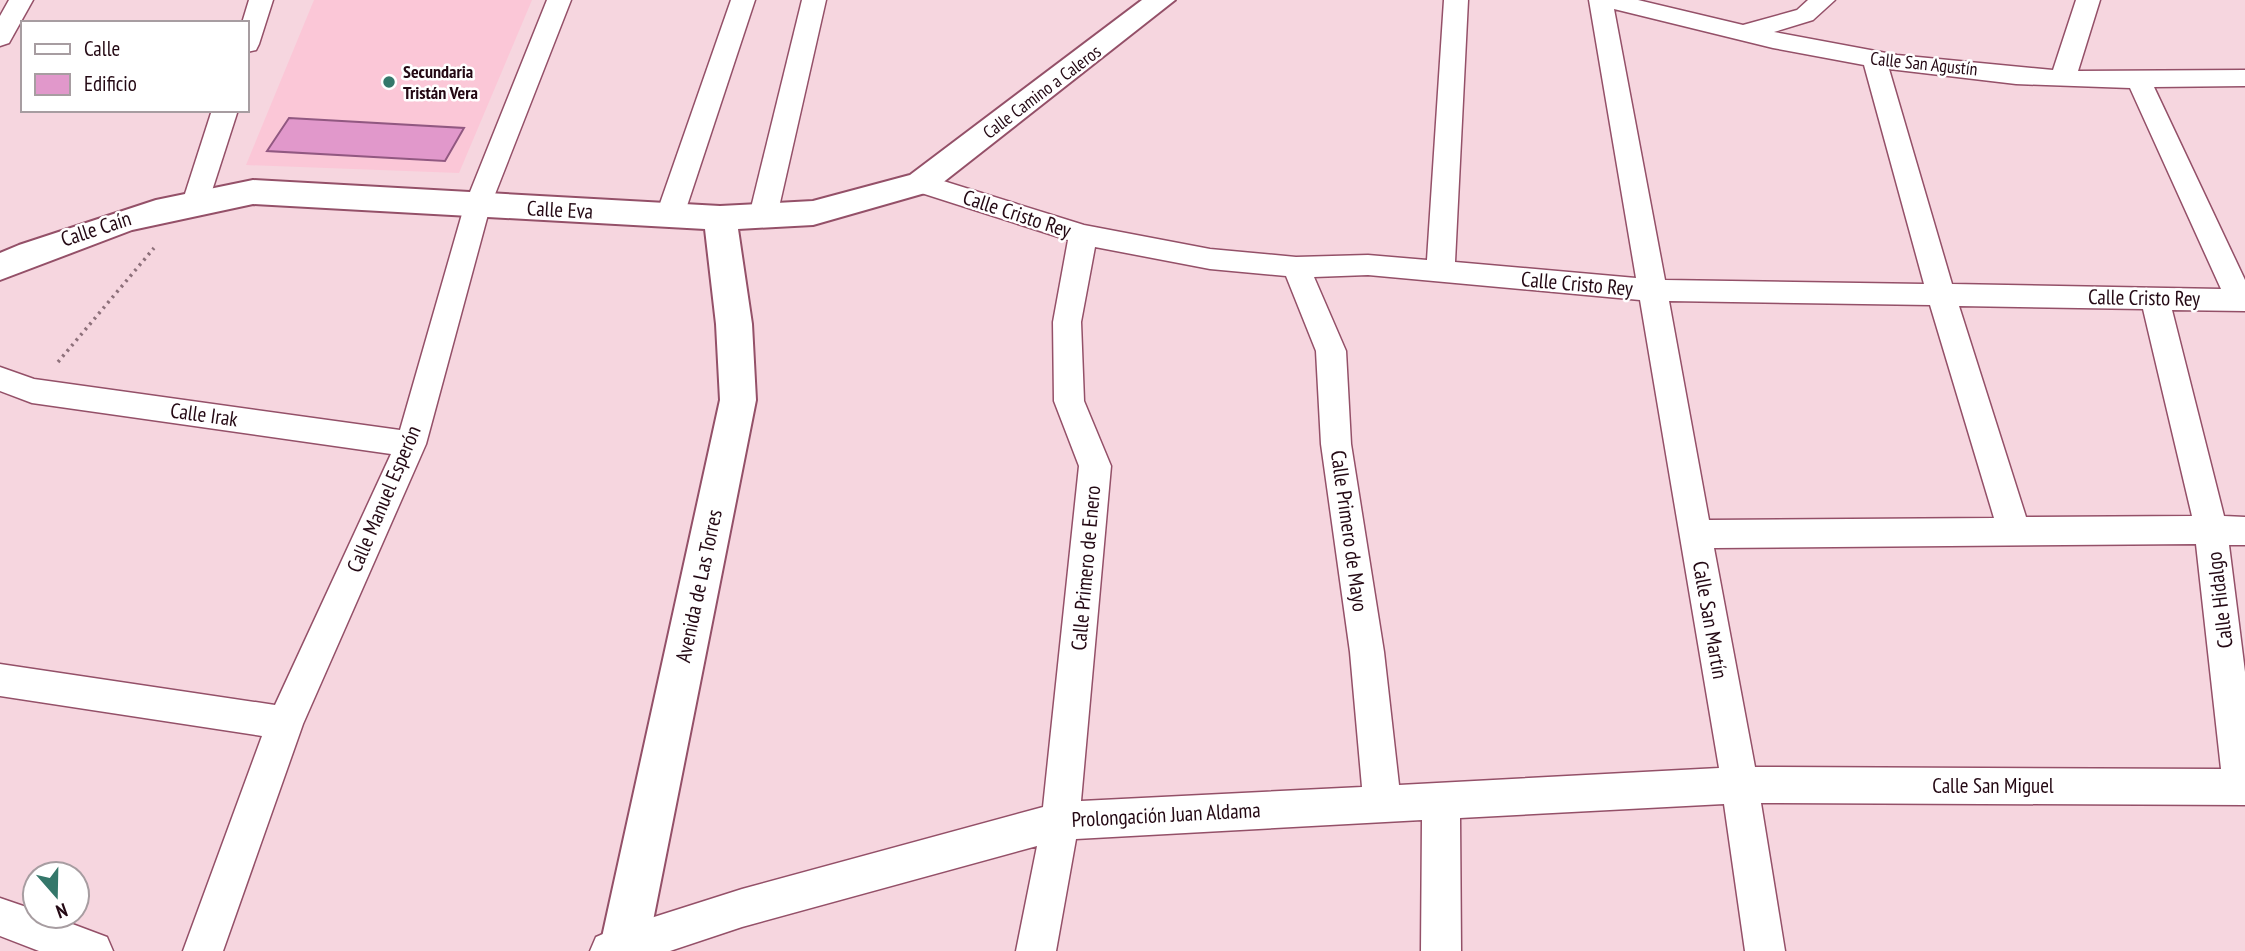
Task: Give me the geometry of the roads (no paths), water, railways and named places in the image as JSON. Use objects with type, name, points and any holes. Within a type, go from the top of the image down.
[{"type":"street","points":[[0,38],[21,0]]},
{"type":"street","points":[[248,41],[261,0]]},
{"type":"street","name":"Calle Manuel Esperón","points":[[203,951],[285,723],[411,444],[477,207],[559,0]]},
{"type":"street","points":[[670,215],[743,0]]},
{"type":"street","points":[[763,216],[814,0]]},
{"type":"street","name":"Calle Camino a Caleros","points":[[921,183],[1161,0]]},
{"type":"street","points":[[1440,272],[1456,0]]},
{"type":"street","name":"Calle San Martín","points":[[1601,0],[1740,785],[1765,951]]},
{"type":"street","name":"Calle San Agustín","points":[[1608,0],[1743,34],[1874,59],[2063,79],[2139,81],[2193,76],[2245,78]]},
{"type":"street","points":[[1743,34],[1805,15],[1823,0]]},
{"type":"street","points":[[2063,79],[2088,0]]},
{"type":"street","points":[[1874,59],[1941,294],[2014,530]]},
{"type":"street","points":[[2139,81],[2242,300]]},
{"type":"street","points":[[195,200],[224,112]]},
{"type":"street","name":"Calle Eva","points":[[195,200],[253,192],[477,207],[720,218],[813,213],[921,183]]},
{"type":"street","name":"Calle Cristo Rey","points":[[921,183],[1083,235],[1210,259],[1296,267],[1368,265],[1651,290],[2242,300]]},
{"type":"street","name":"Calle Caín","points":[[0,267],[64,239],[195,200]]},
{"type":"street","name":"Avenida de Las Torres","points":[[619,950],[738,400],[734,324],[720,218]]},
{"type":"street","name":"Calle Primero de Enero","points":[[1037,951],[1060,821],[1077,670],[1095,466],[1069,401],[1067,322],[1083,235]]},
{"type":"street","name":"Calle Primero de Mayo","points":[[1296,267],[1331,351],[1336,444],[1367,652],[1382,802]]},
{"type":"street","points":[[1695,534],[2211,530],[2155,298]]},
{"type":"street","name":"Calle Irak","points":[[0,379],[32,391],[411,444]]},
{"type":"street","name":"Calle Hidalgo","points":[[2243,787],[2211,530],[2245,531]]},
{"type":"street","points":[[0,680],[285,723]]},
{"type":"street","name":"Prolongación Juan Aldama","points":[[619,950],[742,908],[1060,821],[1740,785]]},
{"type":"street","name":"Calle San Miguel","points":[[1740,785],[2243,787]]},
{"type":"street","points":[[1441,799],[1441,951]]},
{"type":"street","points":[[0,917],[93,951]]},
{"type":"place","name":"Secundaria Tristán Vera","points":[[389,82]]}]
